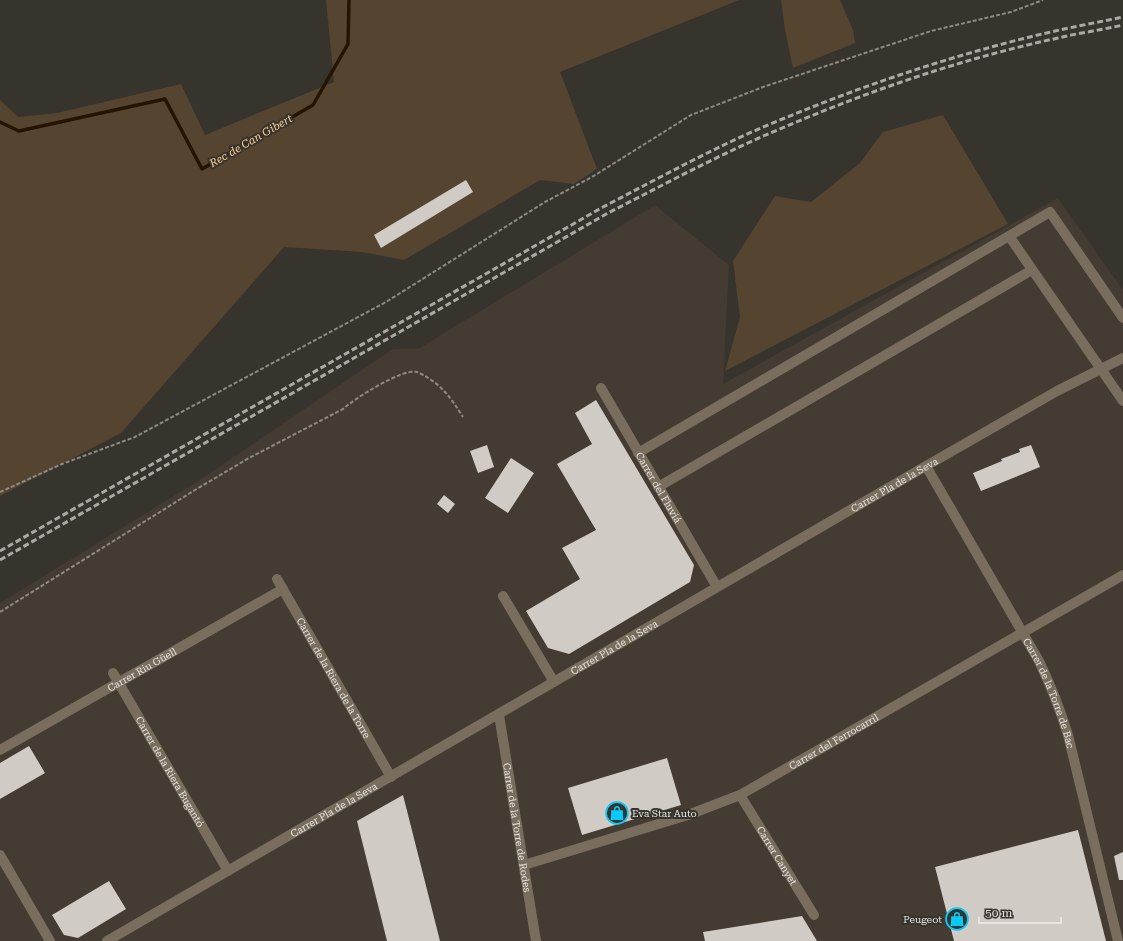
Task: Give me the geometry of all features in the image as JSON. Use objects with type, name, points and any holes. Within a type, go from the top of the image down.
[{"type":"street","points":[[638,453],[1050,212],[1123,318]]},
{"type":"street","points":[[1009,236],[1123,401]]},
{"type":"street","points":[[658,487],[1032,270]]},
{"type":"street","name":"Carrer Pla de la Seva","points":[[107,941],[926,466],[1057,391],[1123,358]]},
{"type":"street","name":"Carrer del Fluviá","points":[[601,388],[717,587]]},
{"type":"street","name":"Carrer de la Torre de Bac","points":[[926,466],[1039,661],[1061,711],[1118,941]]},
{"type":"street","name":"Carrer del Ferrocarril","points":[[524,865],[688,815],[740,795],[1123,575]]},
{"type":"street","name":"Carrer de la Riera de la Torre","points":[[277,578],[391,777]]},
{"type":"street","name":"Carrer Riu Güell","points":[[0,750],[283,588]]},
{"type":"street","points":[[504,596],[554,682]]},
{"type":"street","name":"Carrer de la Riera Bugantó","points":[[113,673],[228,871]]},
{"type":"street","name":"Carrer de la Torre de Rodes","points":[[498,715],[536,941]]},
{"type":"street","name":"Carrer Canyet","points":[[740,795],[814,915]]},
{"type":"street","points":[[0,854],[50,941]]},
{"type":"path","points":[[0,492],[62,464],[135,437],[386,302],[545,202],[592,177],[691,115],[763,86],[885,46],[931,31],[1011,12],[1043,0]]},
{"type":"path","points":[[0,612],[208,482],[249,458],[344,409],[375,387],[410,371],[418,372],[431,379],[448,394],[463,417]]},
{"type":"shaded area","points":[[326,0],[739,0],[560,72],[597,169],[574,184],[540,180],[404,260],[362,252],[284,247],[121,433],[0,496],[0,100],[18,117],[57,113],[181,84],[205,135],[334,82]]},
{"type":"shaded area","points":[[781,0],[840,0],[853,30],[855,43],[793,68],[785,30]]},
{"type":"shaded area","points":[[943,115],[1008,224],[725,371],[740,317],[733,261],[775,196],[811,202],[860,163],[883,132]]},
{"type":"shaded area","points":[[1058,198],[1123,290],[1123,941],[0,941],[0,603],[198,481],[393,349],[418,349],[655,205],[729,265],[723,384]]},
{"type":"building","points":[[466,180],[473,192],[381,248],[374,235]]},
{"type":"building","points":[[596,400],[694,565],[690,582],[569,654],[548,648],[526,611],[580,579],[562,548],[596,530],[557,464],[592,444],[575,413]]},
{"type":"building","points":[[487,445],[494,467],[478,473],[470,451]]},
{"type":"building","points":[[1031,445],[1040,467],[981,491],[973,473],[1002,461],[1001,459],[1020,452],[1019,449]]},
{"type":"building","points":[[511,458],[534,473],[508,513],[485,498]]},
{"type":"building","points":[[444,495],[455,504],[448,513],[437,504]]},
{"type":"building","points":[[29,746],[45,773],[0,799],[0,763]]},
{"type":"building","points":[[667,758],[681,805],[582,835],[568,788]]},
{"type":"building","points":[[403,795],[440,941],[387,941],[357,821]]},
{"type":"building","points":[[1078,830],[1106,941],[954,941],[935,867]]},
{"type":"building","points":[[1123,852],[1123,880],[1119,880],[1114,856]]},
{"type":"building","points":[[109,881],[126,909],[78,938],[64,935],[52,915]]},
{"type":"building","points":[[802,916],[817,941],[705,941],[703,932]]},
{"type":"waterway","name":"Rec de Can Gibert","points":[[0,122],[19,131],[165,99],[202,169],[313,105],[348,44],[349,0]]},
{"type":"railway","points":[[0,551],[603,207],[738,138],[851,92],[952,58],[1021,39],[1123,17]]},
{"type":"railway","points":[[0,560],[608,213],[719,157],[820,112],[886,87],[954,65],[1023,46],[1123,25]]},
{"type":"place","name":"Eva Star Auto","points":[[617,813]]},
{"type":"place","name":"Peugeot","points":[[957,919]]}]
